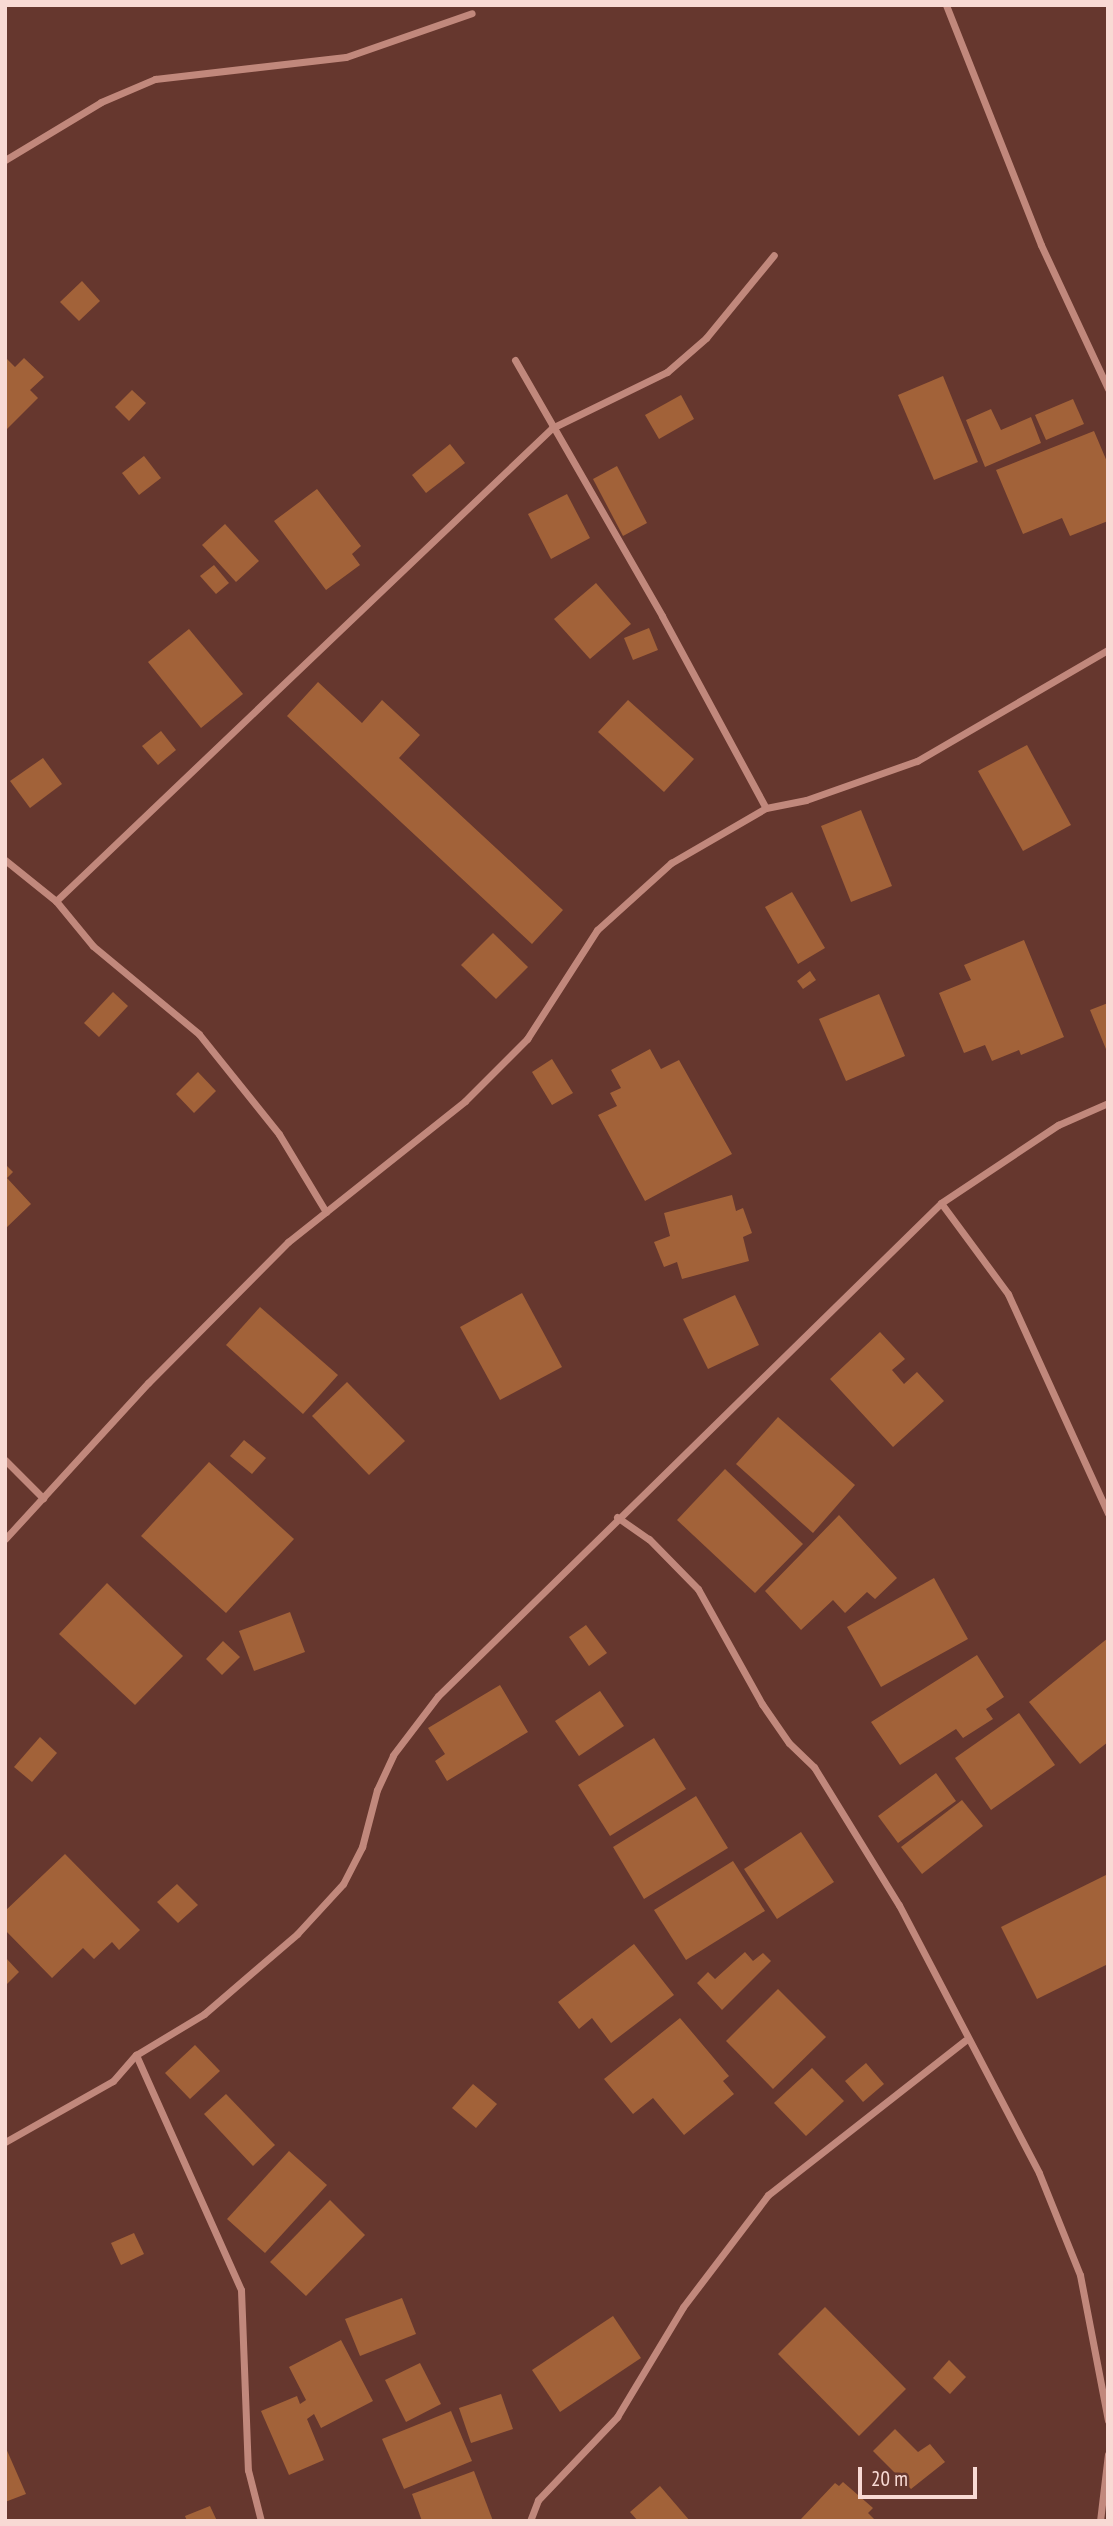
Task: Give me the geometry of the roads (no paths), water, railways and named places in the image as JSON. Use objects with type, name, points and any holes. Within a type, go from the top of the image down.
[{"type":"street","points":[[946,5],[1041,245],[1108,389]]},
{"type":"street","points":[[5,160],[101,102],[156,79],[346,57],[472,13]]},
{"type":"street","points":[[56,901],[552,428],[667,372],[706,338],[774,255]]},
{"type":"street","points":[[515,360],[662,616],[766,808]]},
{"type":"street","points":[[5,1539],[288,1242],[465,1101],[527,1039],[597,930],[671,863],[766,808],[806,800],[918,761],[1108,650]]},
{"type":"street","points":[[5,860],[56,901],[93,946],[199,1034],[279,1134],[326,1212]]},
{"type":"street","points":[[5,2142],[113,2081],[136,2055],[204,2014],[248,1980],[343,1884],[362,1847],[377,1790],[393,1755],[438,1696],[617,1517],[941,1203],[1058,1125],[1108,1103]]},
{"type":"street","points":[[941,1203],[1008,1294],[1108,1513]]},
{"type":"street","points":[[5,1460],[43,1498]]},
{"type":"street","points":[[617,1517],[649,1539],[698,1589],[762,1704],[789,1743],[814,1767],[899,1905],[966,2040],[1039,2173],[1080,2276],[1108,2420]]},
{"type":"street","points":[[530,2521],[538,2500],[617,2417],[683,2307],[768,2195],[966,2040]]},
{"type":"street","points":[[136,2055],[241,2290],[248,2470],[261,2521]]},
{"type":"street","points":[[1100,2521],[1108,2454]]}]
